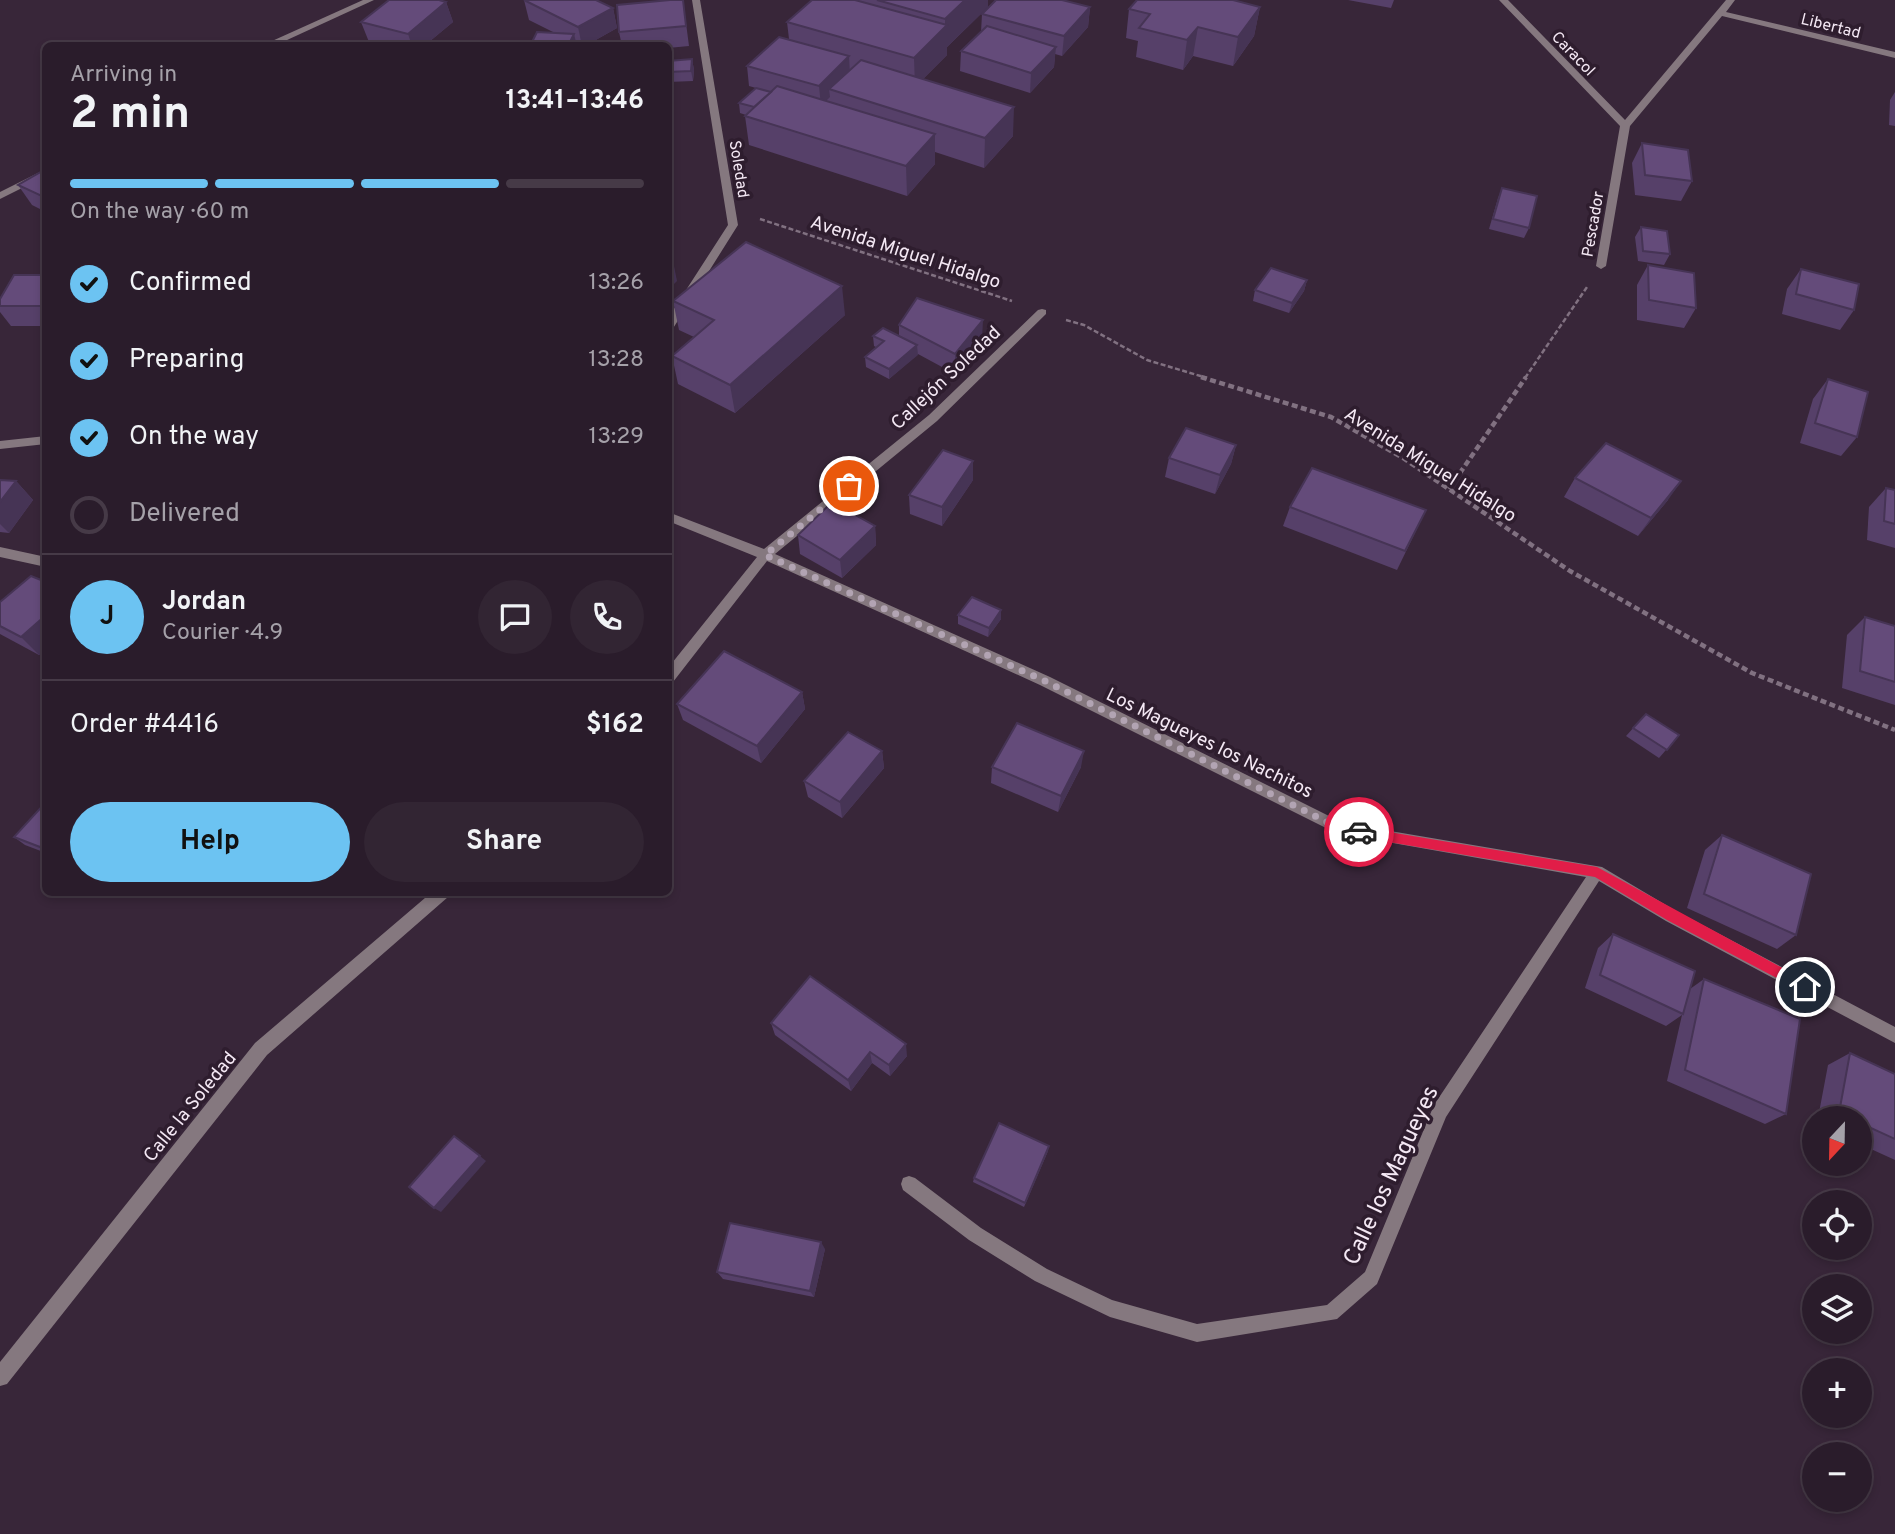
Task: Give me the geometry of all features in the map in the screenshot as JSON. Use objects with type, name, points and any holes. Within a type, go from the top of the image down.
[{"type":"street","points":[[274,42],[370,0]]},
{"type":"street","name":"Soledad","points":[[672,321],[733,225],[696,0]]},
{"type":"street","name":"Caracol","points":[[1503,0],[1625,126]]},
{"type":"street","points":[[1625,126],[1731,0]]},
{"type":"street","name":"Libertad","points":[[1720,13],[1895,55]]},
{"type":"street","name":"Pescador","points":[[1601,266],[1625,126]]},
{"type":"street","points":[[0,196],[42,174]]},
{"type":"street","name":"Callejón Soledad","points":[[672,672],[765,555],[933,418],[1042,312]]},
{"type":"street","points":[[0,445],[42,440]]},
{"type":"street","name":"Los Magueyes los Nachitos","points":[[672,518],[765,555],[1045,681],[1341,829],[1597,872],[1671,916],[1895,1035]]},
{"type":"street","points":[[0,552],[42,561]]},
{"type":"street","name":"Calle los Magueyes","points":[[909,1184],[975,1234],[1019,1261],[1110,1308],[1197,1333],[1331,1313],[1371,1278],[1440,1111],[1597,872]]},
{"type":"street","name":"Calle la Soledad","points":[[0,1377],[261,1049],[438,896]]},
{"type":"path","name":"Avenida Miguel Hidalgo","points":[[730,209],[1084,325],[1147,360],[1331,418],[1449,489],[1570,571],[1752,673],[1895,730]]},
{"type":"path","name":"Pescador","points":[[1449,489],[1601,266]]},
{"type":"building","points":[[389,0],[446,2],[408,34],[361,22]]},
{"type":"building","points":[[524,0],[596,0],[613,8],[578,27]]},
{"type":"building","points":[[683,0],[686,26],[619,32],[617,5]]},
{"type":"building","points":[[812,0],[855,0],[947,25],[914,58],[787,22]]},
{"type":"building","points":[[877,0],[965,0],[945,19]]},
{"type":"building","points":[[996,0],[1062,0],[1090,7],[1064,36],[982,14]]},
{"type":"building","points":[[1137,0],[1233,0],[1260,7],[1238,37],[1198,27],[1187,40],[1139,28],[1150,14],[1129,9]]},
{"type":"building","points":[[987,26],[1056,47],[1031,73],[961,51]]},
{"type":"building","points":[[537,32],[574,34],[570,42],[532,42]]},
{"type":"building","points":[[779,37],[849,56],[819,86],[747,66]]},
{"type":"building","points":[[692,59],[691,71],[672,72],[672,61]]},
{"type":"building","points":[[861,60],[1014,107],[985,138],[829,89]]},
{"type":"building","points":[[777,86],[935,134],[906,166],[745,116]]},
{"type":"building","points":[[756,88],[771,92],[754,107],[739,103]]},
{"type":"building","points":[[1642,143],[1688,150],[1692,181],[1645,175]]},
{"type":"building","points":[[42,171],[42,196],[18,185]]},
{"type":"building","points":[[1502,188],[1537,196],[1529,228],[1493,219]]},
{"type":"building","points":[[1641,227],[1667,231],[1670,254],[1643,251]]},
{"type":"building","points":[[746,242],[842,286],[730,385],[672,356],[714,320],[673,301]]},
{"type":"building","points":[[1648,265],[1694,273],[1696,308],[1649,300]]},
{"type":"building","points":[[1271,268],[1307,280],[1292,303],[1255,290]]},
{"type":"building","points":[[1801,269],[1859,284],[1854,310],[1796,294]]},
{"type":"building","points":[[14,275],[42,275],[42,306],[0,306],[0,299]]},
{"type":"building","points":[[917,298],[983,320],[955,354],[899,325]]},
{"type":"building","points":[[883,328],[917,345],[889,369],[865,357],[884,341],[873,336]]},
{"type":"building","points":[[1828,379],[1868,392],[1857,437],[1815,423]]},
{"type":"building","points":[[1186,428],[1236,445],[1220,475],[1169,458]]},
{"type":"building","points":[[1606,443],[1681,481],[1651,518],[1575,478]]},
{"type":"building","points":[[943,450],[973,461],[942,507],[909,495]]},
{"type":"building","points":[[1312,468],[1426,510],[1405,551],[1290,507]]},
{"type":"building","points":[[0,480],[16,481],[0,502]]},
{"type":"building","points":[[1886,488],[1895,490],[1895,524],[1884,521]]},
{"type":"building","points":[[832,502],[875,526],[840,560],[798,535]]},
{"type":"building","points":[[31,576],[42,580],[42,619],[21,637],[0,626],[0,602]]},
{"type":"building","points":[[972,597],[1001,610],[989,628],[958,615]]},
{"type":"building","points":[[1865,617],[1895,626],[1895,682],[1860,671]]},
{"type":"building","points":[[724,651],[802,692],[757,746],[677,704]]},
{"type":"building","points":[[1646,714],[1679,735],[1667,750],[1633,728]]},
{"type":"building","points":[[1017,723],[1084,751],[1061,796],[992,767]]},
{"type":"building","points":[[848,732],[882,751],[840,802],[804,781]]},
{"type":"building","points":[[42,806],[40,847],[14,837]]},
{"type":"building","points":[[1722,835],[1811,874],[1796,935],[1704,894]]},
{"type":"building","points":[[1613,934],[1695,971],[1683,1014],[1600,975]]},
{"type":"building","points":[[810,976],[906,1044],[889,1065],[870,1052],[848,1080],[771,1023]]},
{"type":"building","points":[[1704,979],[1800,1019],[1786,1114],[1685,1070]]},
{"type":"building","points":[[1850,1053],[1895,1074],[1895,1139],[1872,1128],[1872,1106],[1840,1106]]},
{"type":"building","points":[[999,1123],[1049,1146],[1025,1203],[974,1178]]},
{"type":"building","points":[[454,1136],[480,1156],[434,1208],[409,1187]]},
{"type":"building","points":[[730,1223],[821,1242],[810,1291],[717,1272]]},
{"type":"way so far","points":[[849,486],[765,555],[1045,681],[1341,829],[1359,832]]},
{"type":"route","points":[[1359,832],[1597,872],[1671,916],[1805,987]]}]
